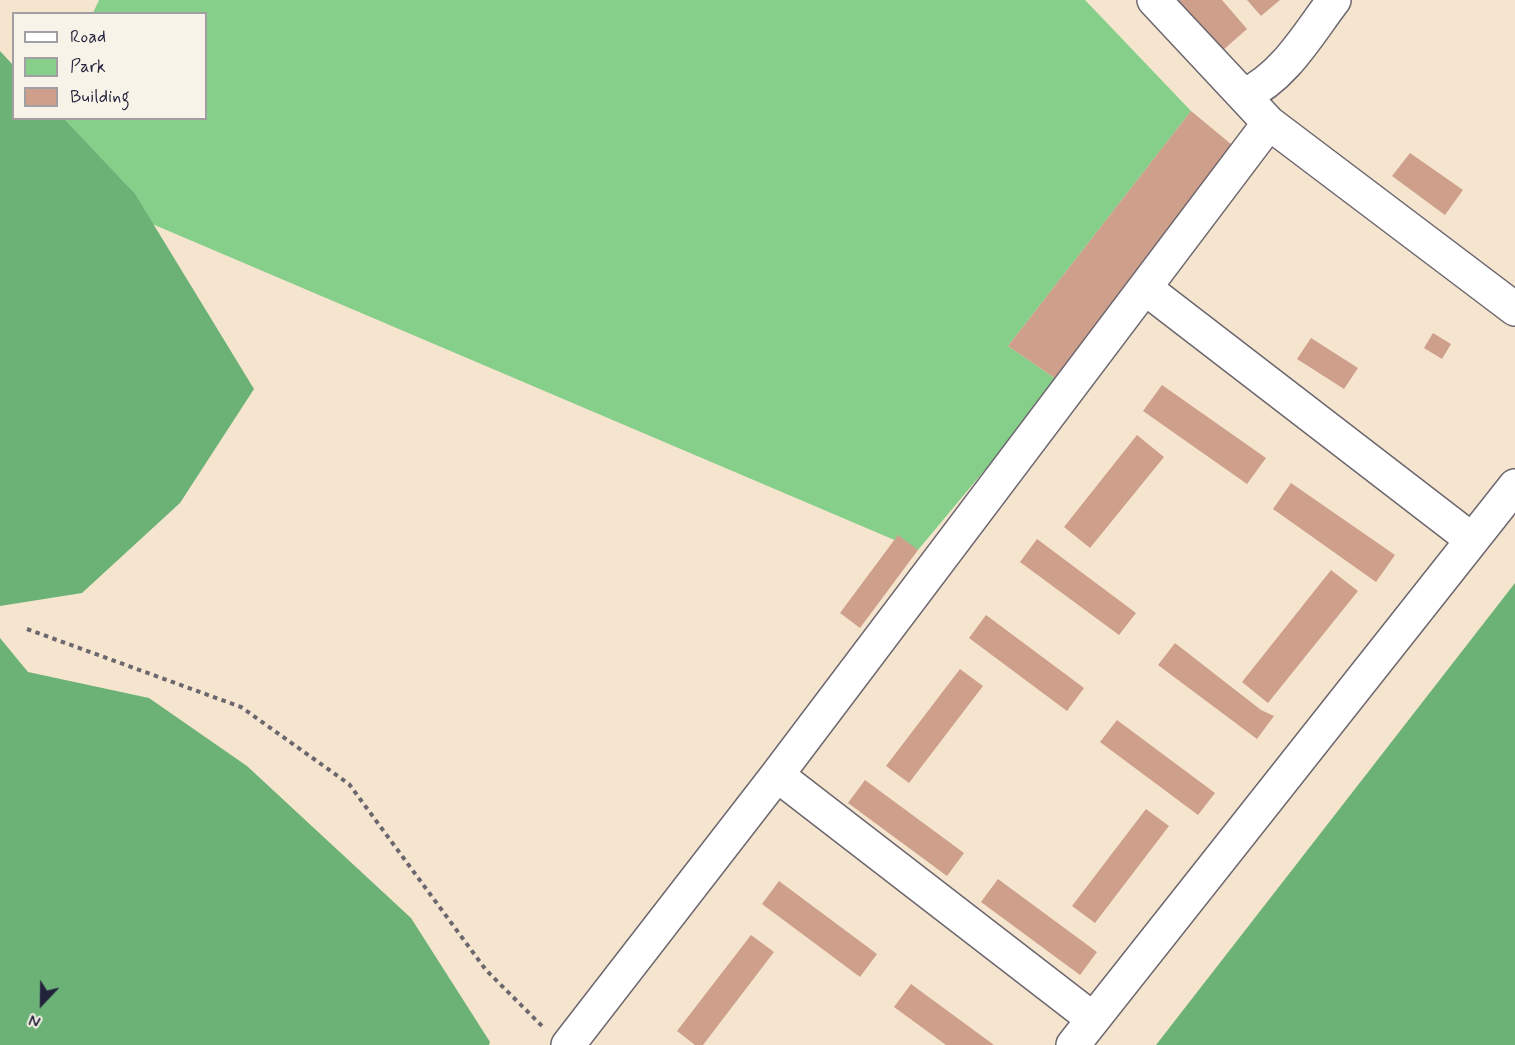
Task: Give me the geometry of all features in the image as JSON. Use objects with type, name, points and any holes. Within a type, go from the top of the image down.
[{"type":"street","points":[[1154,0],[1269,123],[1515,309]]},
{"type":"street","points":[[1245,95],[1268,81],[1283,67],[1334,0]]},
{"type":"street","points":[[556,1037],[777,775],[1269,123]]},
{"type":"street","points":[[1145,288],[1471,539]]},
{"type":"street","points":[[1073,1045],[1515,486]]},
{"type":"street","points":[[777,775],[1093,1019]]},
{"type":"path","points":[[27,629],[241,707],[349,784],[486,970],[556,1037]]},
{"type":"green space","points":[[99,0],[1085,0],[1191,111],[1008,346],[1059,381],[918,550],[23,169],[45,120],[207,120],[207,12],[93,12]]},
{"type":"green space","points":[[0,51],[12,64],[12,120],[65,120],[135,194],[254,389],[180,503],[82,593],[0,606]]},
{"type":"green space","points":[[1515,583],[1515,1045],[1156,1045]]},
{"type":"green space","points":[[0,638],[28,672],[149,698],[247,766],[411,918],[490,1042],[489,1045],[0,1045]]},
{"type":"building","points":[[1177,0],[1222,0],[1247,29],[1222,51]]},
{"type":"building","points":[[1247,0],[1280,0],[1261,16]]},
{"type":"building","points":[[1191,111],[1237,149],[1059,381],[1008,346]]},
{"type":"building","points":[[1410,153],[1463,190],[1445,215],[1392,176]]},
{"type":"building","points":[[1433,333],[1451,344],[1442,359],[1424,348]]},
{"type":"building","points":[[1311,338],[1358,368],[1344,389],[1297,359]]},
{"type":"building","points":[[1162,385],[1266,458],[1247,484],[1143,411]]},
{"type":"building","points":[[1137,435],[1164,457],[1090,548],[1064,527]]},
{"type":"building","points":[[1291,483],[1395,555],[1376,582],[1273,509]]},
{"type":"building","points":[[898,535],[918,550],[860,628],[840,613]]},
{"type":"building","points":[[1037,539],[1136,613],[1119,635],[1020,562]]},
{"type":"building","points":[[1331,570],[1358,591],[1268,703],[1242,682]]},
{"type":"building","points":[[986,615],[1084,688],[1067,711],[969,638]]},
{"type":"building","points":[[1175,643],[1261,710],[1274,716],[1257,739],[1158,665]]},
{"type":"building","points":[[960,669],[983,686],[909,783],[886,766]]},
{"type":"building","points":[[1117,720],[1215,793],[1198,815],[1100,742]]},
{"type":"building","points":[[865,780],[964,853],[947,876],[848,803]]},
{"type":"building","points":[[1146,809],[1169,826],[1095,923],[1072,906]]},
{"type":"building","points":[[998,879],[1097,952],[1080,975],[981,902]]},
{"type":"building","points":[[779,881],[877,954],[860,977],[762,904]]},
{"type":"building","points":[[751,935],[774,952],[703,1045],[695,1045],[677,1031]]},
{"type":"building","points":[[911,984],[994,1045],[946,1045],[894,1007]]}]
